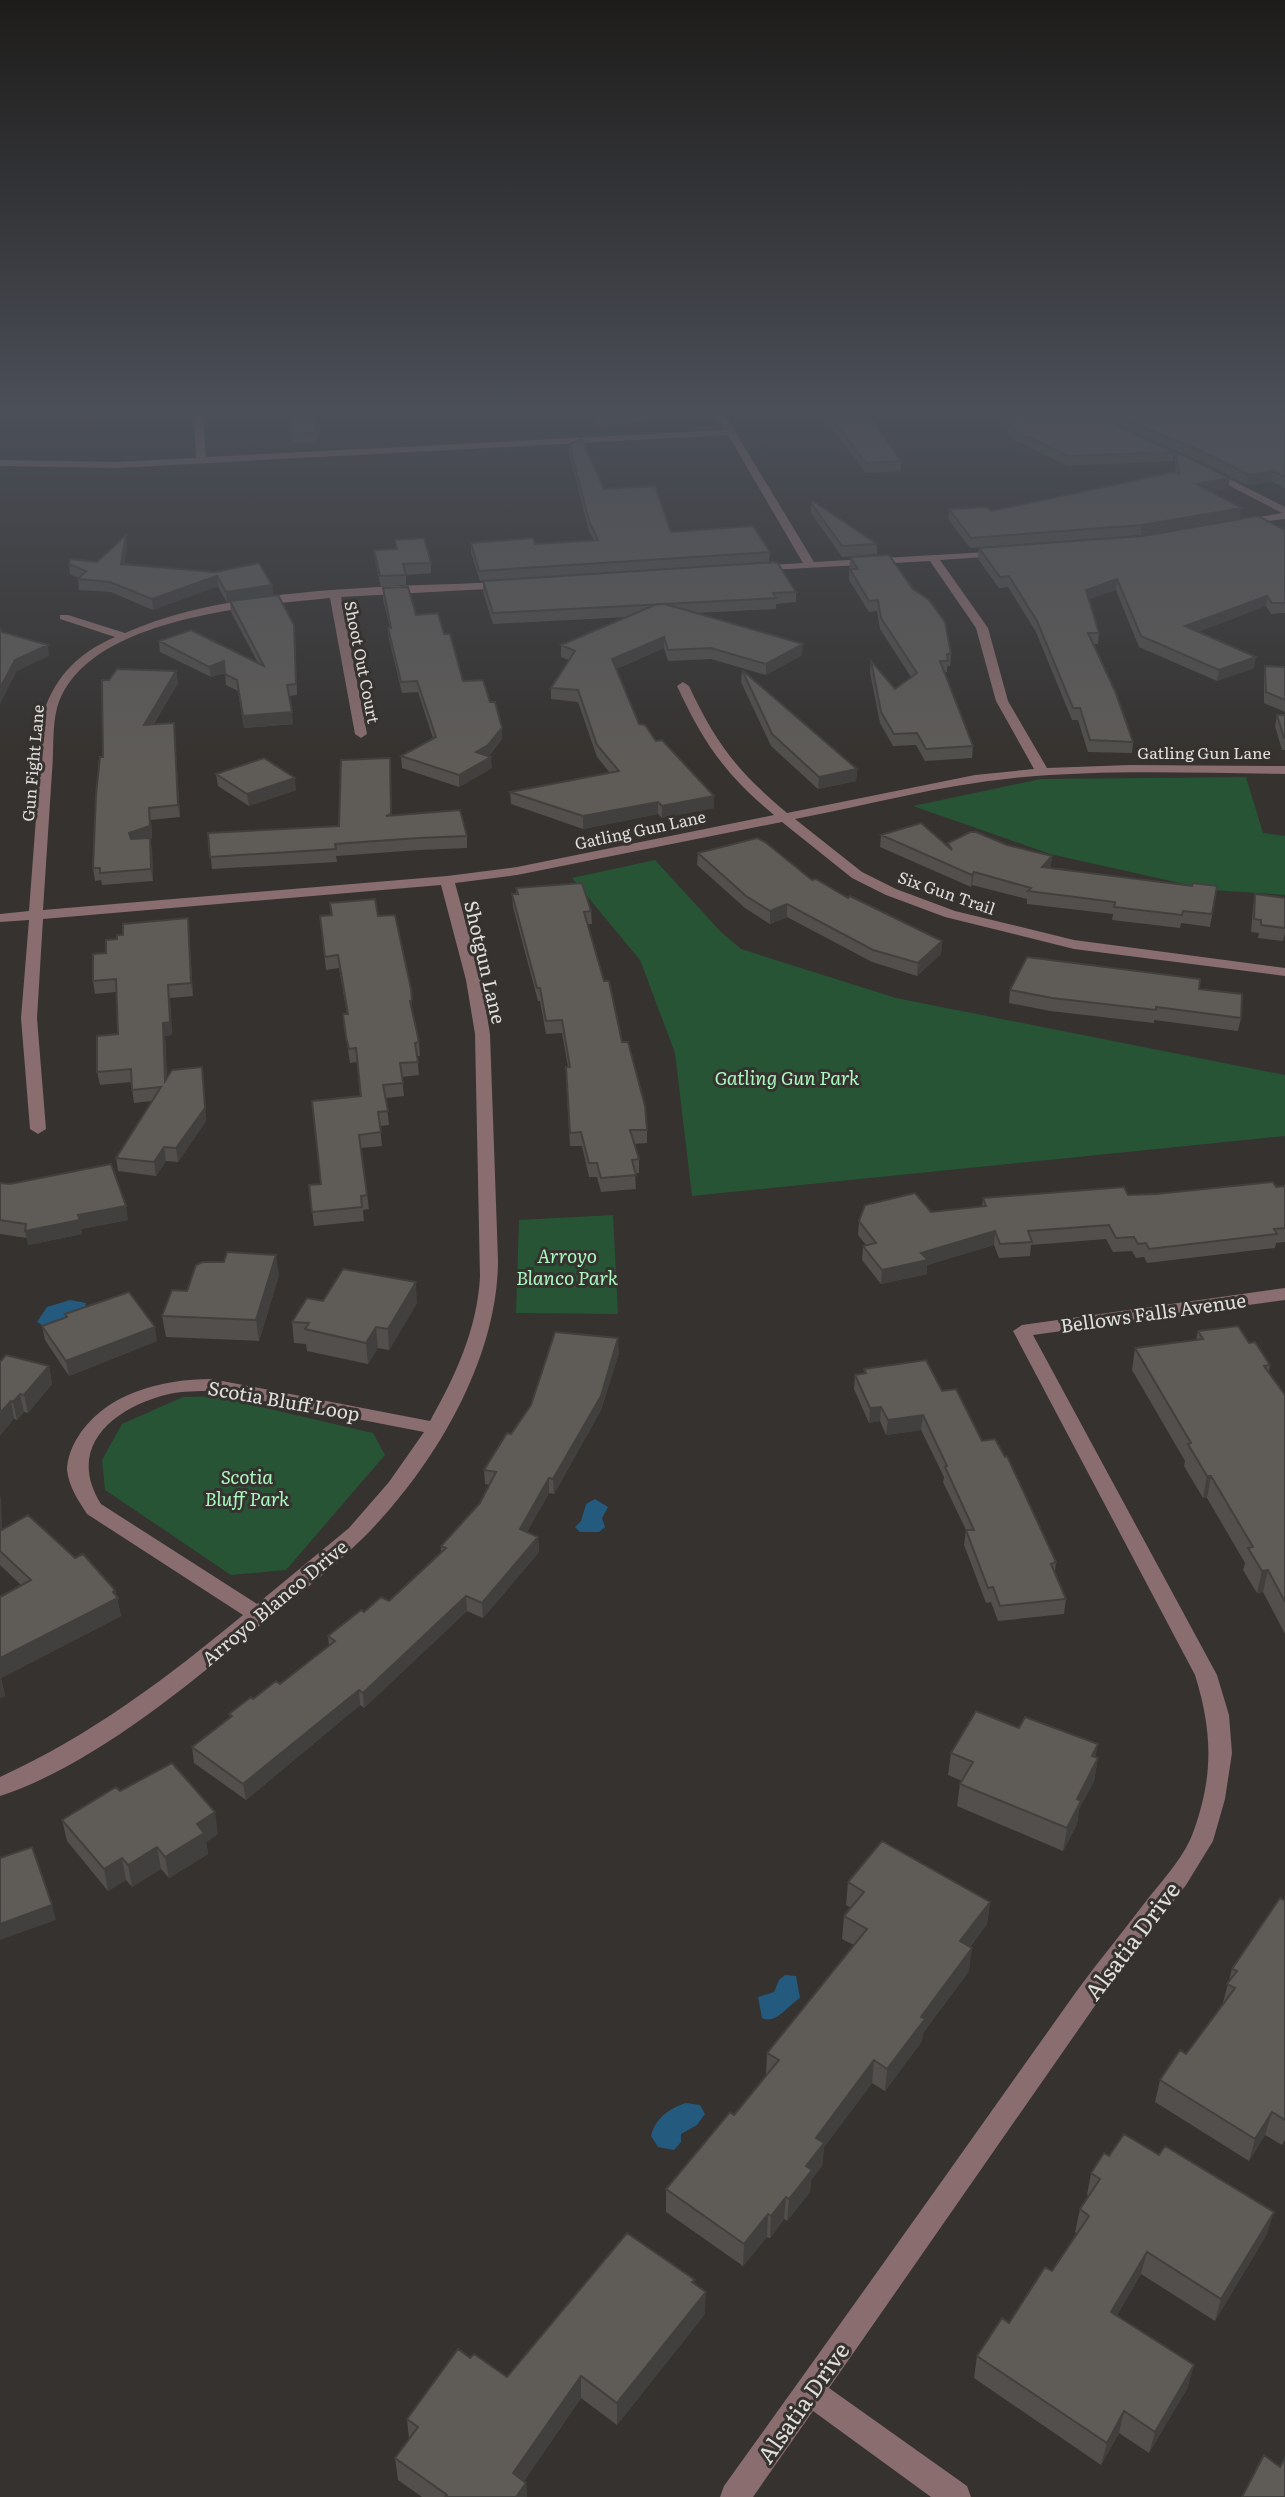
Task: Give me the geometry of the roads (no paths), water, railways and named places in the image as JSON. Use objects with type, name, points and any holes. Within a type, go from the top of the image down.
[{"type":"street","points":[[790,532],[810,565]]},
{"type":"street","points":[[742,570],[1011,552]]},
{"type":"street","points":[[933,558],[982,628],[989,645],[1002,701],[1042,771]]},
{"type":"street","name":"Gun Fight Lane","points":[[38,1129],[29,1018],[50,711],[55,695],[66,676],[83,662],[126,637],[167,622],[220,608],[335,596],[525,583]]},
{"type":"street","name":"Shoot Out Court","points":[[335,596],[361,734]]},
{"type":"street","points":[[64,617],[126,637]]},
{"type":"street","name":"Six Gun Trail","points":[[683,686],[703,729],[719,753],[784,817],[856,874],[917,903],[1036,939],[1285,972]]},
{"type":"street","name":"Gatling Gun Lane","points":[[0,918],[447,880],[598,856],[975,779],[1042,771],[1285,769]]},
{"type":"street","name":"Shotgun Lane","points":[[447,880],[480,1011],[488,1100],[486,1178]]},
{"type":"street","name":"Arroyo Blanco Drive","points":[[0,1787],[37,1771],[103,1734],[188,1673],[258,1615],[302,1583],[357,1532],[397,1485],[435,1428],[478,1346],[487,1306],[490,1267],[486,1178]]},
{"type":"street","name":"Bellows Falls Avenue","points":[[1021,1331],[1285,1294]]},
{"type":"street","name":"Alsatia Drive","points":[[735,2497],[1099,1980],[1178,1878],[1205,1834],[1214,1798],[1220,1741],[1218,1715],[1206,1675],[1188,1637],[1021,1331]]},
{"type":"street","name":"Scotia Bluff Loop","points":[[258,1615],[94,1510],[82,1495],[76,1475],[78,1453],[90,1432],[109,1414],[135,1399],[164,1389],[196,1385],[212,1385],[435,1428]]},
{"type":"street","points":[[810,2391],[957,2497]]},
{"type":"water","points":[[70,1300],[86,1303],[85,1309],[45,1327],[37,1322],[47,1307]]},
{"type":"water","points":[[595,1499],[608,1507],[602,1518],[605,1527],[599,1532],[580,1532],[575,1527],[581,1521],[586,1504]]},
{"type":"water","points":[[785,1975],[796,1976],[800,1998],[777,2017],[762,2018],[758,1997],[774,1992],[779,1980]]},
{"type":"water","points":[[686,2103],[700,2105],[705,2114],[697,2125],[681,2134],[681,2142],[674,2150],[658,2147],[651,2136],[659,2119]]},
{"type":"park label","name":"Gatling Gun Park","points":[[787,1077]]},
{"type":"park label","name":"Arroyo Blanco Park","points":[[567,1266]]},
{"type":"park label","name":"Scotia Bluff Park","points":[[247,1487]]}]
